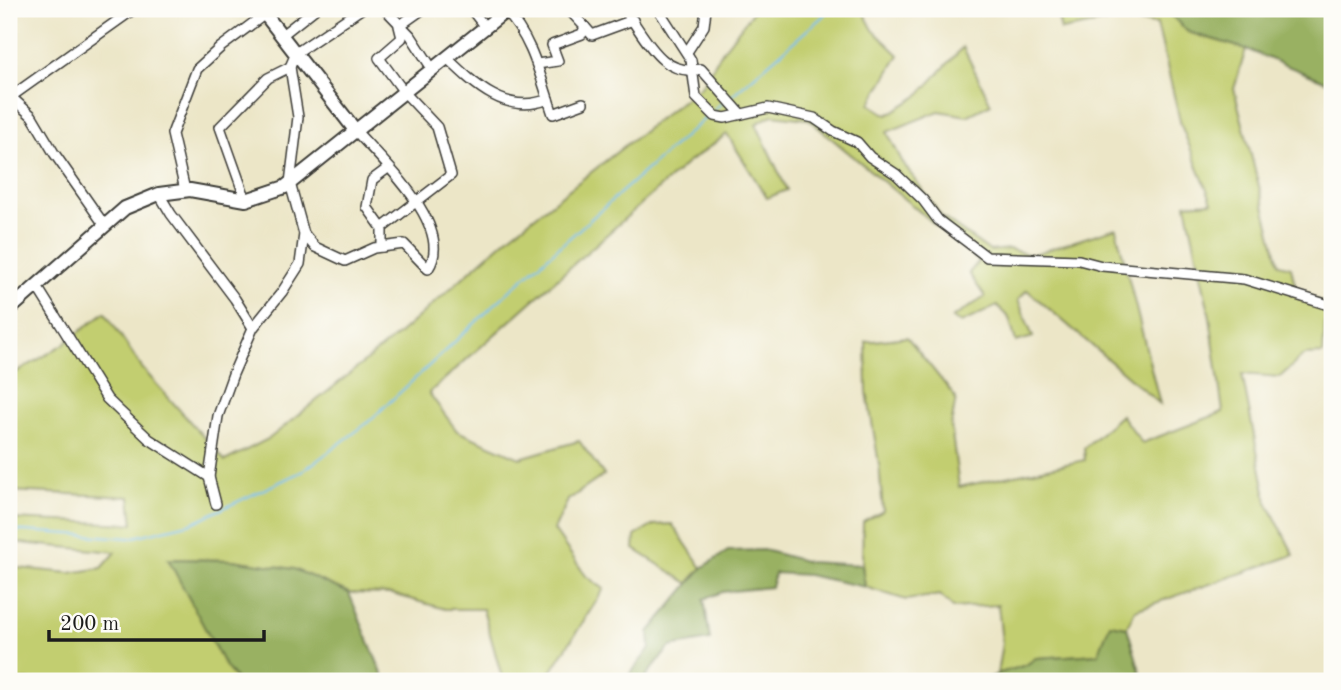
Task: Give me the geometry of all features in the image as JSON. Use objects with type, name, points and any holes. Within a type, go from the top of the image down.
[{"type":"main road","points":[[266,10],[355,130]]},
{"type":"main road","points":[[9,310],[125,208],[159,194],[185,190],[246,200],[275,192],[290,183],[507,10]]},
{"type":"street","points":[[282,35],[315,9]]},
{"type":"street","points":[[355,130],[417,201],[433,233],[436,257],[428,269],[404,244],[382,247],[345,261],[315,247],[304,233],[290,183],[298,117],[290,67],[296,53],[361,9]]},
{"type":"street","points":[[385,9],[411,36],[433,70]]},
{"type":"street","points":[[399,26],[424,9]]},
{"type":"street","points":[[471,9],[485,27]]},
{"type":"street","points":[[568,9],[592,35],[634,20]]},
{"type":"street","points":[[624,9],[655,54],[673,66],[692,71],[701,69],[741,114]]},
{"type":"street","points":[[658,9],[691,60],[696,97],[712,112],[725,118],[768,108],[814,118],[857,142],[870,157],[896,174],[923,200],[938,220],[986,257],[1079,260],[1102,265],[1244,279],[1332,306]]},
{"type":"street","points":[[687,52],[704,26],[706,9]]},
{"type":"street","points":[[105,226],[54,153],[32,116],[9,96],[129,10]]},
{"type":"street","points":[[185,190],[172,134],[197,69],[266,10]]},
{"type":"street","points":[[507,10],[537,64],[553,114],[583,103]]},
{"type":"street","points":[[382,228],[451,175],[437,127],[404,92],[379,58],[402,38],[399,26]]},
{"type":"street","points":[[537,64],[558,61],[552,45],[582,34],[585,27]]},
{"type":"street","points":[[447,58],[473,82],[501,101],[535,105],[548,99]]},
{"type":"street","points":[[246,200],[220,127],[268,79],[290,67]]},
{"type":"street","points":[[382,247],[382,228],[367,207],[372,180],[388,168]]},
{"type":"street","points":[[159,194],[253,328]]},
{"type":"street","points":[[216,504],[209,477],[218,416],[253,328],[300,264],[304,233]]},
{"type":"street","points":[[36,285],[107,400],[149,439],[209,477]]},
{"type":"green space","points":[[755,9],[865,9],[863,11],[873,30],[899,55],[870,104],[887,115],[918,96],[963,47],[991,104],[967,116],[939,111],[887,132],[903,163],[942,217],[990,251],[1009,249],[1031,255],[1116,228],[1160,404],[1027,290],[1018,300],[1033,337],[1016,342],[1009,318],[997,306],[961,323],[952,318],[985,297],[969,273],[979,261],[808,119],[772,115],[756,124],[787,190],[767,198],[727,134],[686,164],[429,393],[457,431],[520,458],[579,441],[604,475],[568,500],[554,530],[586,576],[604,589],[551,672],[562,681],[503,681],[483,609],[445,609],[392,594],[349,593],[293,569],[233,560],[169,559],[224,664],[237,681],[9,681],[9,567],[70,573],[102,568],[116,552],[9,542],[9,519],[133,524],[130,497],[9,491],[9,369],[14,374],[64,344],[105,312],[142,368],[225,461],[270,438],[399,334],[511,235],[701,86],[723,50]]},
{"type":"green space","points":[[1056,9],[1165,9],[1188,32],[1246,49],[1234,89],[1279,264],[1291,267],[1296,290],[1326,305],[1323,354],[1304,355],[1280,377],[1242,374],[1267,502],[1294,555],[1135,610],[1127,627],[1110,625],[1098,654],[1036,658],[1026,665],[997,674],[1002,643],[998,605],[953,608],[940,595],[906,600],[865,587],[862,565],[863,522],[883,511],[879,464],[867,392],[866,342],[907,337],[956,398],[951,426],[959,487],[1085,460],[1084,448],[1121,415],[1142,443],[1223,412],[1210,317],[1186,204],[1212,202],[1181,125],[1157,24],[1117,20],[1061,30]]},
{"type":"green space","points":[[1165,9],[1332,9],[1332,82],[1246,49],[1188,32]]},
{"type":"green space","points":[[672,524],[702,568],[688,583],[634,549],[635,536],[654,525]]},
{"type":"green space","points":[[764,550],[808,562],[862,565],[865,587],[807,575],[775,573],[771,587],[722,592],[704,599],[710,640],[670,647],[646,676],[648,681],[625,681],[650,648],[649,632],[702,568],[728,551]]},
{"type":"green space","points":[[168,559],[233,560],[294,569],[349,593],[385,681],[237,681],[224,664]]},
{"type":"green space","points":[[1110,624],[1127,627],[1143,681],[986,681],[997,674],[1026,665],[1036,658],[1098,654]]},
{"type":"waterway","points":[[730,97],[829,9]]},
{"type":"waterway","points":[[714,110],[725,100]]},
{"type":"waterway","points":[[9,530],[130,538],[192,523],[303,471],[366,424],[517,284],[710,114]]}]
